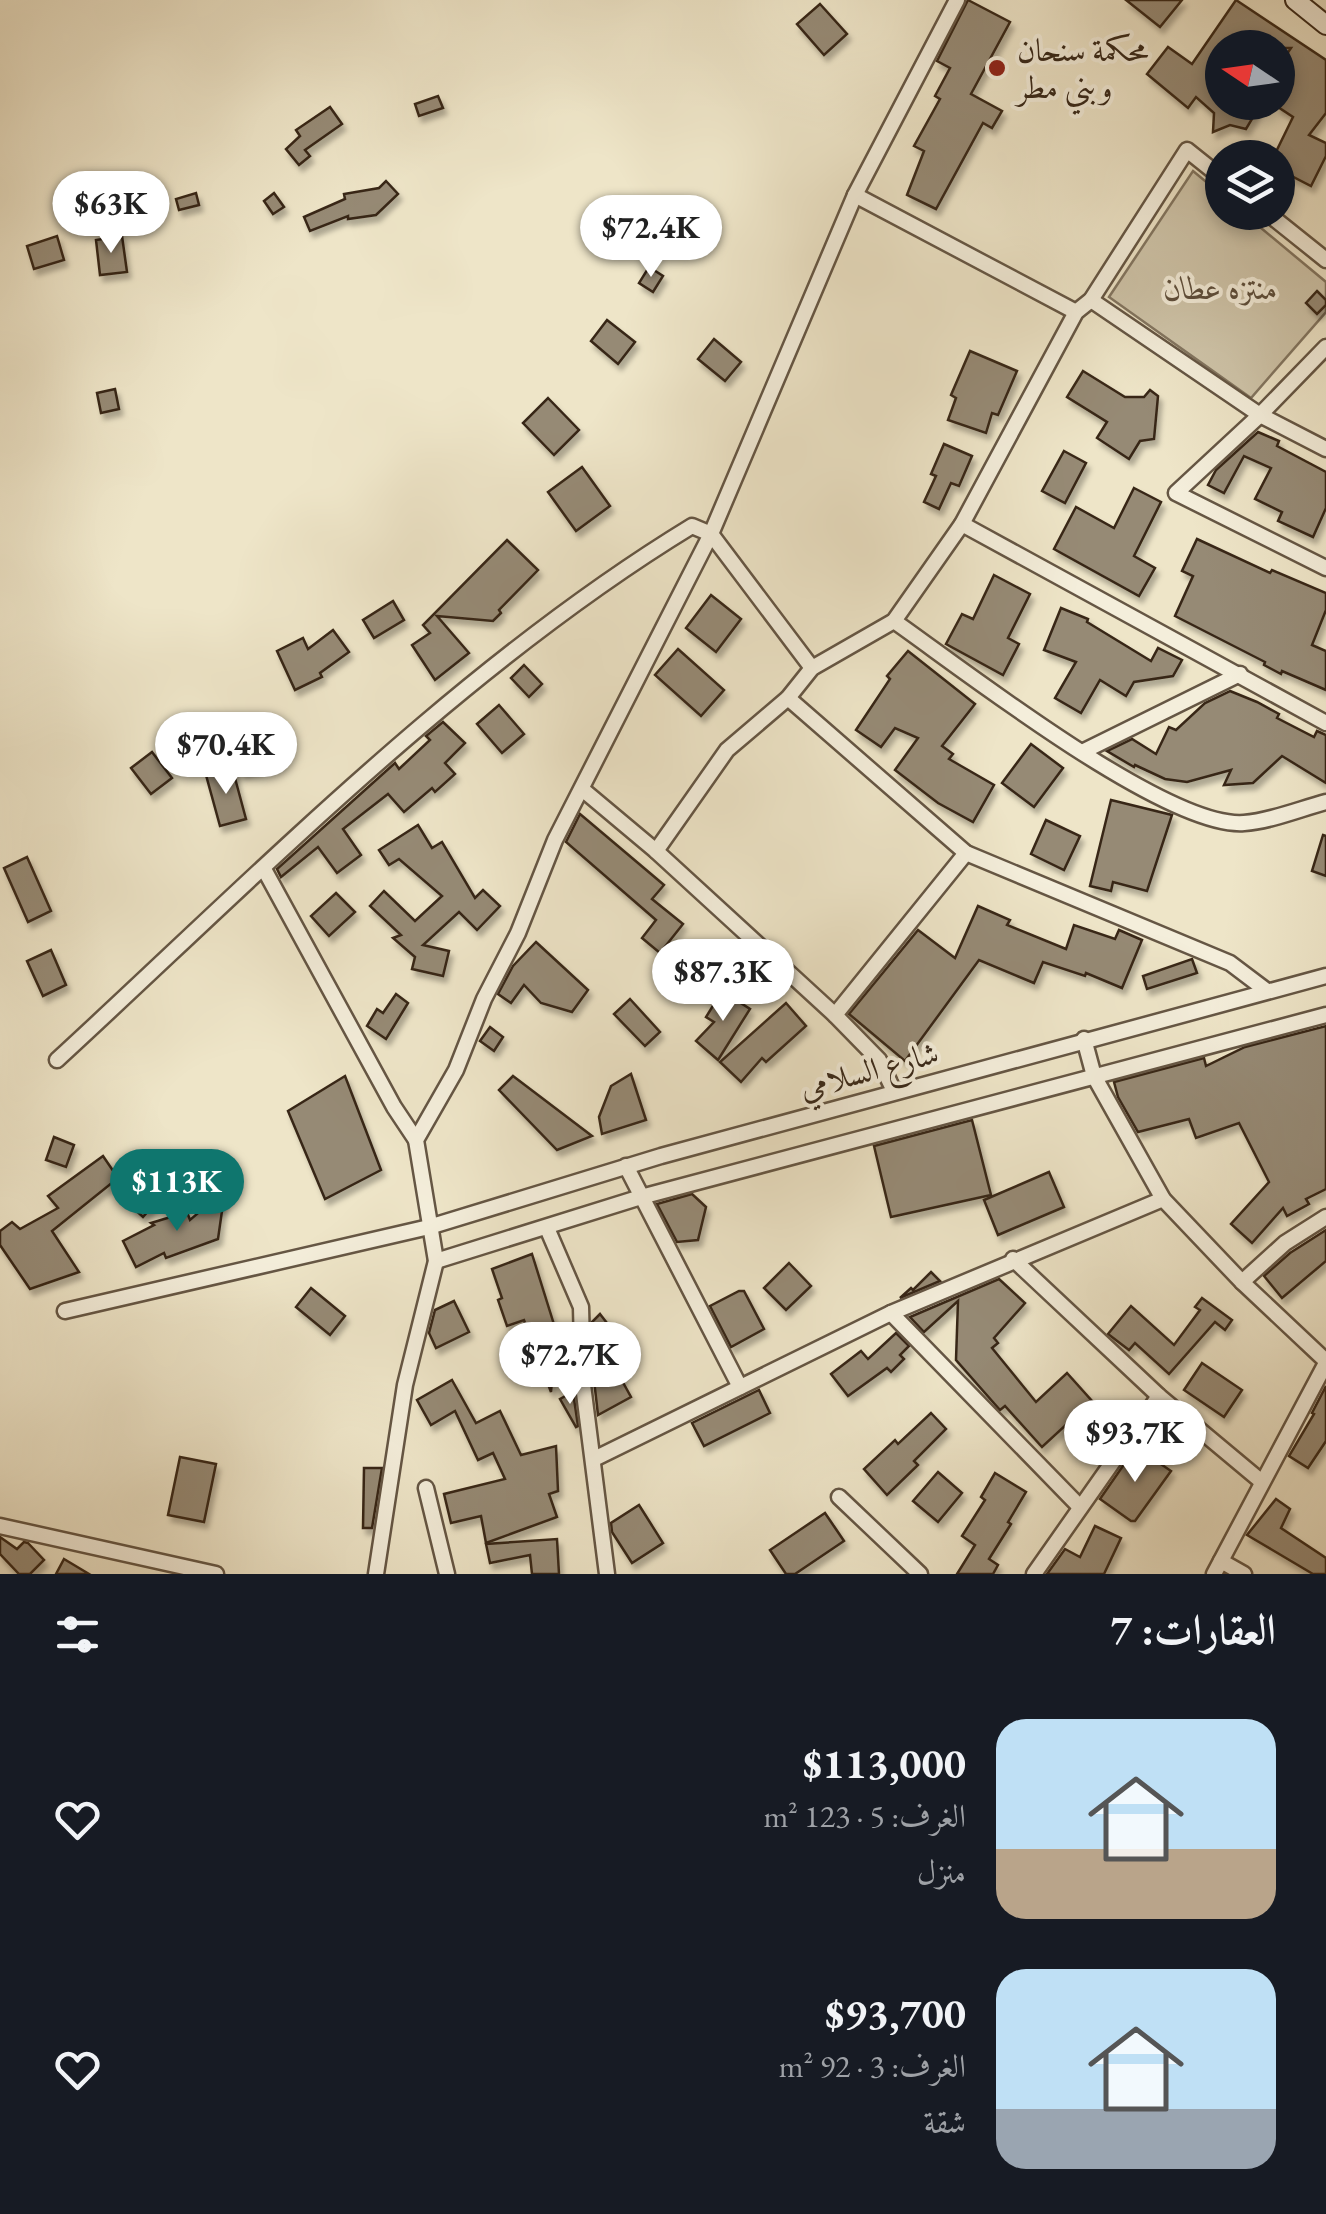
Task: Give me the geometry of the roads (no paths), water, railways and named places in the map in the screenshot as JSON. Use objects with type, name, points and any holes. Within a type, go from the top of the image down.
[{"type":"main road","points":[[1295,0],[1326,25]]},
{"type":"street","points":[[416,1140],[456,1070],[555,840],[711,534],[856,196],[957,0]]},
{"type":"street","points":[[656,851],[727,750],[788,698],[812,668],[894,621],[962,524],[1076,312],[1091,300],[1187,150],[1205,164]]},
{"type":"street","points":[[856,196],[1076,312]]},
{"type":"street","points":[[1288,230],[1326,260]]},
{"type":"street","points":[[1091,300],[1260,415],[1326,449]]},
{"type":"street","points":[[1326,347],[1176,493],[1326,568]]},
{"type":"street","points":[[962,524],[1326,723]]},
{"type":"street","points":[[56,1060],[433,716],[628,566],[692,526],[711,534],[812,668]]},
{"type":"street","points":[[894,621],[1082,752],[1203,818],[1244,823],[1326,802]]},
{"type":"street","points":[[1082,752],[1240,674]]},
{"type":"street","points":[[788,698],[966,853],[1230,964],[1267,991]]},
{"type":"street","points":[[582,789],[656,851],[835,1015],[879,1060],[894,1091]]},
{"type":"street","points":[[835,1015],[966,853]]},
{"type":"street","points":[[264,869],[394,1107],[416,1140],[436,1261],[405,1385],[376,1574]]},
{"type":"street","name":"شارع السلامي","points":[[65,1311],[429,1226],[894,1091],[1326,976]]},
{"type":"street","name":"شارع السلامي","points":[[436,1261],[641,1197],[1326,1016]]},
{"type":"street","points":[[1084,1039],[1094,1076],[1163,1198],[1242,1282],[1326,1362],[1218,1568],[1244,1574]]},
{"type":"street","points":[[626,1166],[740,1387]]},
{"type":"street","points":[[594,1458],[892,1313],[1163,1198]]},
{"type":"street","points":[[1242,1282],[1285,1243],[1326,1217]]},
{"type":"street","points":[[548,1228],[581,1307],[583,1385],[607,1574]]},
{"type":"street","points":[[1013,1259],[1159,1396],[1262,1482]]},
{"type":"street","points":[[892,1313],[1080,1508]]},
{"type":"street","points":[[1034,1574],[1159,1396]]},
{"type":"street","points":[[426,1488],[447,1574]]},
{"type":"street","points":[[838,1497],[920,1574]]},
{"type":"street","points":[[0,1526],[216,1574]]},
{"type":"place","name":"محكمة سنحان وبني مطر","points":[[997,68]]},
{"type":"park label","name":"منتزه عطان","points":[[1221,288]]}]
